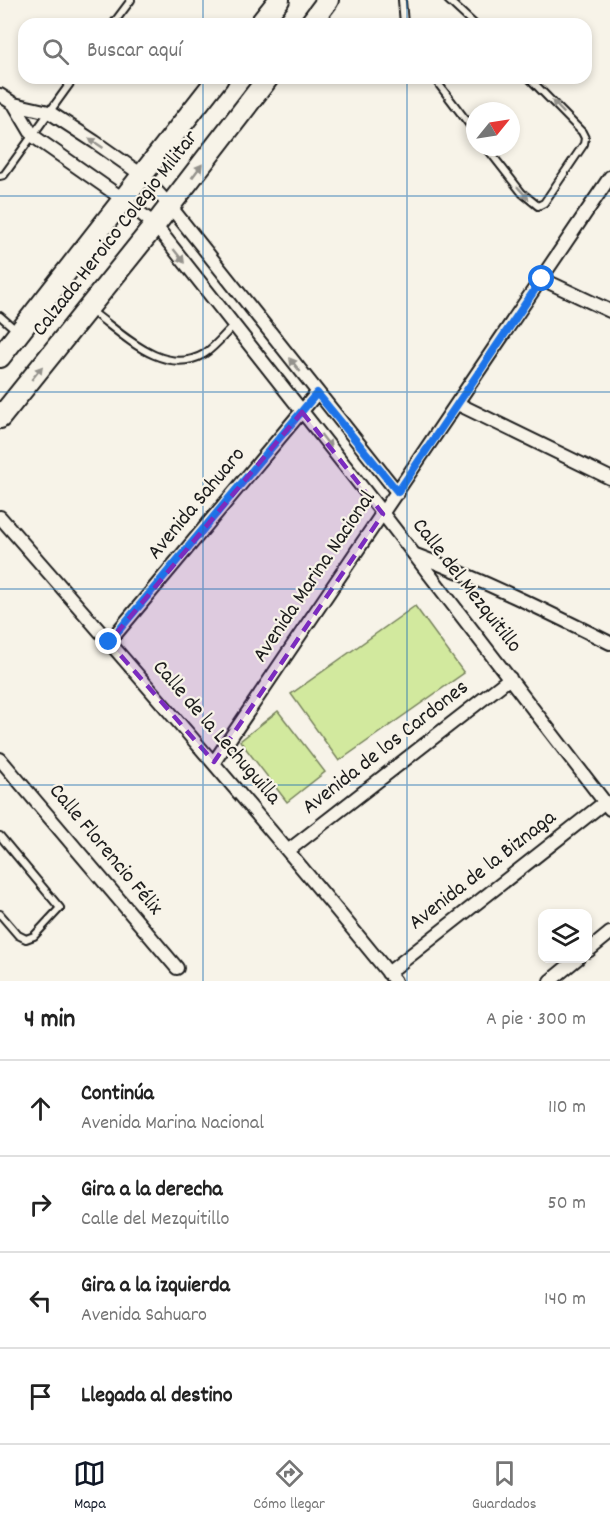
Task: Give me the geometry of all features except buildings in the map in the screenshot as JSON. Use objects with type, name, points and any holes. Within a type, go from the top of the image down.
[{"type":"main road","points":[[265,18],[279,0]]},
{"type":"main road","points":[[314,18],[328,0]]},
{"type":"main road","name":"Calzada Heroico Colegio Militar","points":[[0,357],[213,84]]},
{"type":"main road","name":"Calzada Heroico Colegio Militar","points":[[0,418],[170,206],[263,84]]},
{"type":"street","points":[[0,95],[14,104],[49,112],[142,175],[170,206],[398,492]]},
{"type":"street","points":[[14,104],[33,136]]},
{"type":"street","name":"Calle del Mezquitillo","points":[[33,136],[123,199],[155,225],[415,555],[607,806]]},
{"type":"street","name":"Avenida Marina Nacional","points":[[214,762],[610,177]]},
{"type":"street","points":[[542,279],[610,311]]},
{"type":"street","name":"Avenida Sahuaro","points":[[109,642],[317,393]]},
{"type":"street","points":[[458,404],[610,478]]},
{"type":"street","name":"Calle de la Lechuguilla","points":[[0,517],[289,850],[392,977]]},
{"type":"street","points":[[415,555],[465,573],[510,593],[610,643]]},
{"type":"street","name":"Avenida de los Cardones","points":[[289,850],[510,678]]},
{"type":"street","name":"Calle Florencio Félix","points":[[0,759],[177,968]]},
{"type":"street","name":"Avenida de la Biznaga","points":[[392,977],[607,806]]},
{"type":"street","points":[[592,948],[610,933]]},
{"type":"street","points":[[550,981],[572,963]]},
{"type":"lane","points":[[118,18],[131,0]]},
{"type":"lane","points":[[402,0],[404,18]]},
{"type":"lane","points":[[448,0],[468,18]]},
{"type":"lane","points":[[0,176],[4,175],[70,84]]},
{"type":"lane","points":[[439,84],[466,120]]},
{"type":"lane","points":[[493,156],[522,193],[538,206],[544,203],[584,144],[585,138],[582,132],[535,84]]},
{"type":"lane","points":[[88,309],[145,350],[169,361],[188,361],[205,353],[234,325]]},
{"type":"lane","points":[[0,316],[19,332]]},
{"type":"lane","points":[[0,836],[60,908],[34,936],[26,939],[18,935],[0,914]]},
{"type":"highlighted area","points":[[302,412],[383,514],[214,762],[109,642]]},
{"type":"green space","points":[[415,606],[464,673],[339,761],[291,694]]},
{"type":"green space","points":[[278,711],[325,772],[287,802],[240,741]]},
{"type":"route","points":[[109,642],[317,393],[398,492],[542,279]]}]
